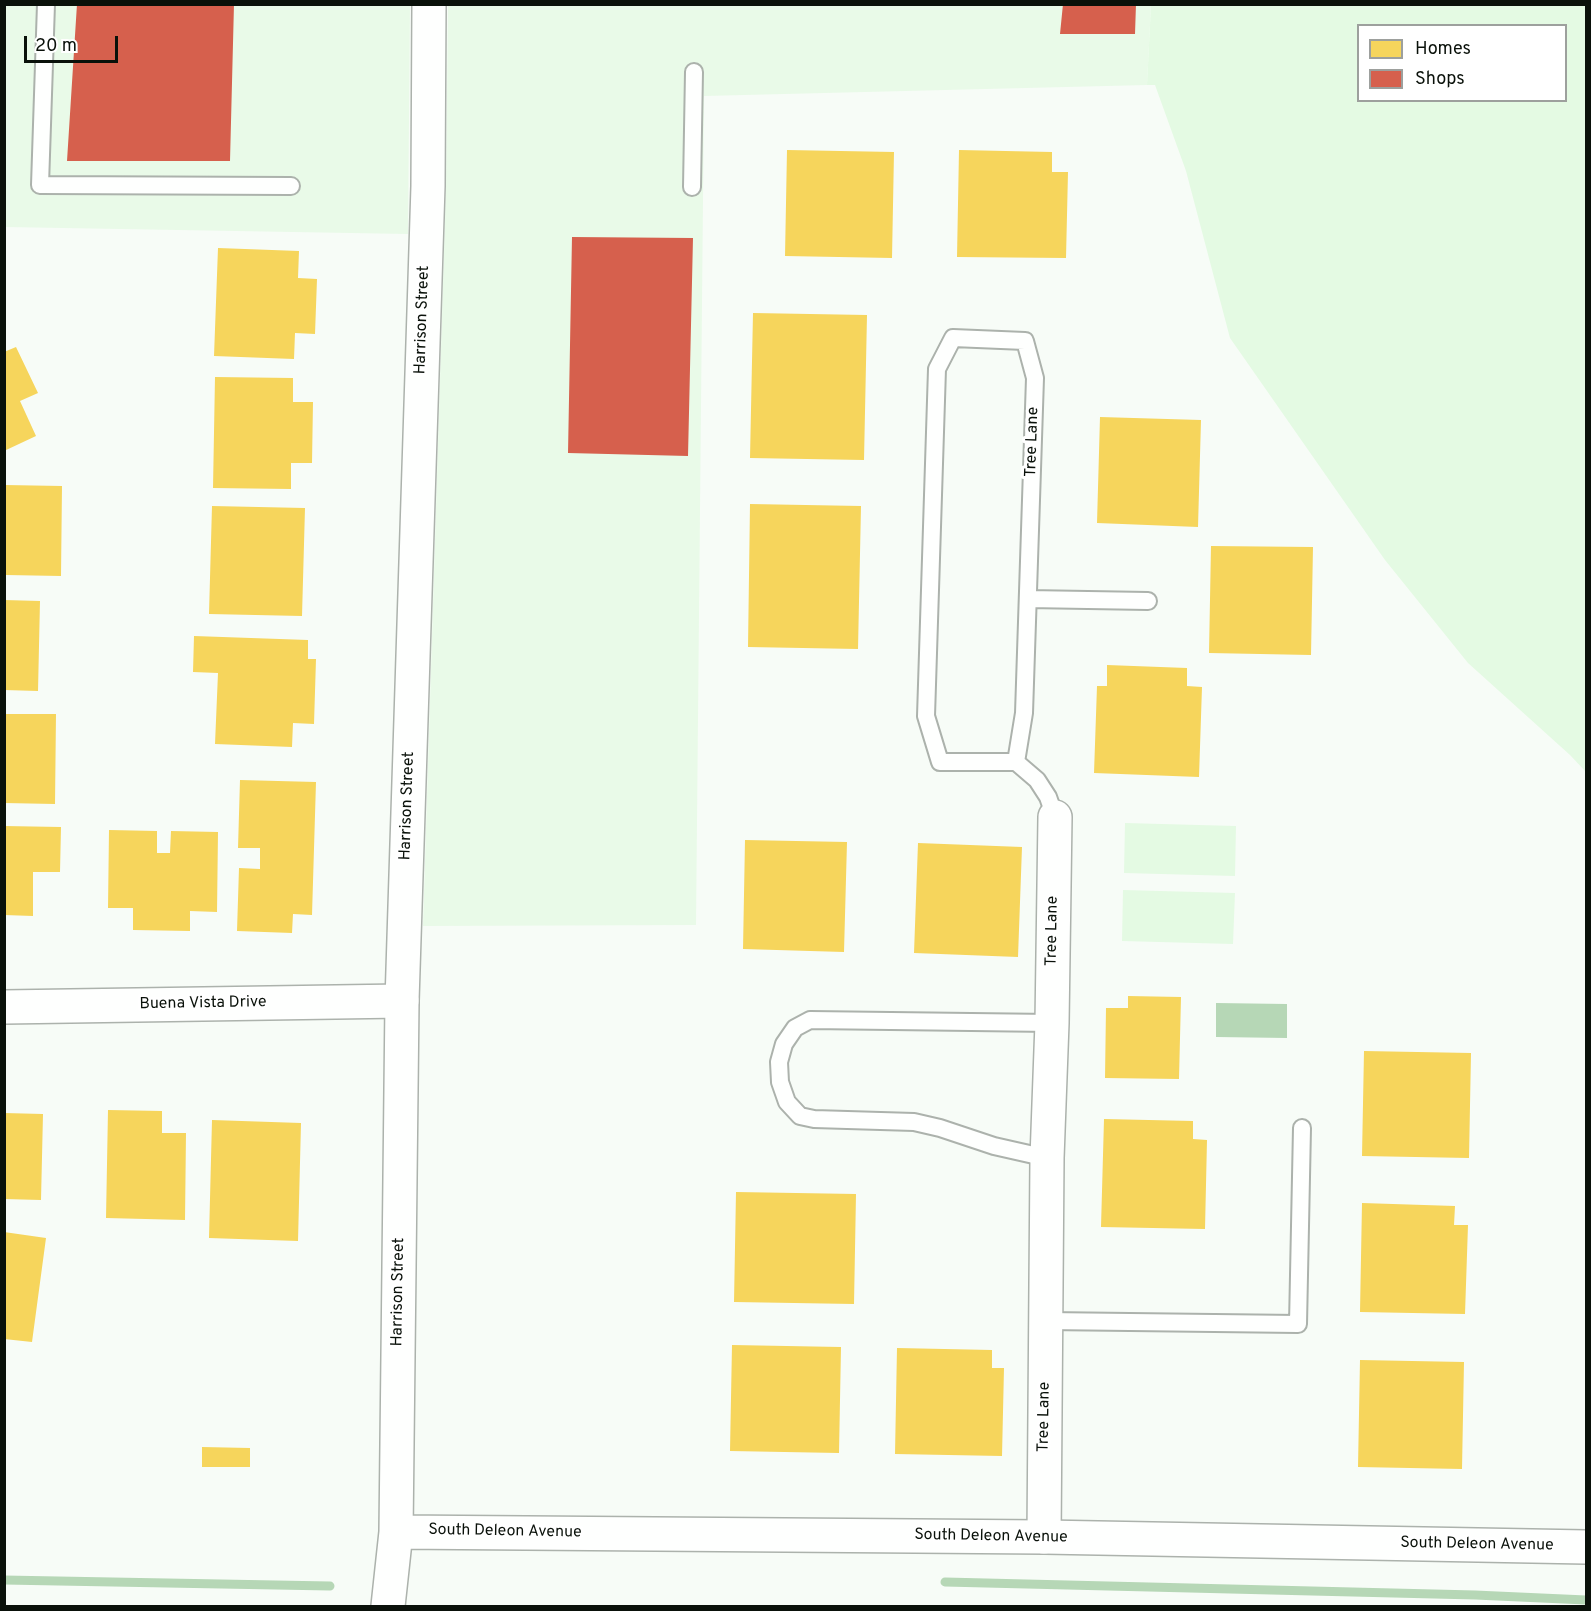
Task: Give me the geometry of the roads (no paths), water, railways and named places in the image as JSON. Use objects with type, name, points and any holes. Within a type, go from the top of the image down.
[{"type":"street","name":"Harrison Street","points":[[388,1606],[396,1532],[402,1001],[427,198],[429,4]]},
{"type":"street","name":"Tree Lane","points":[[1044,1537],[1047,1158],[1052,1023],[1055,816]]},
{"type":"street","name":"Buena Vista Drive","points":[[4,1007],[402,1001]]},
{"type":"street","name":"South Deleon Avenue","points":[[396,1532],[1044,1537],[1587,1547]]},
{"type":"lane","points":[[46,4],[40,185],[291,186]]},
{"type":"lane","points":[[692,187],[694,72]]},
{"type":"lane","name":"Tree Lane","points":[[1016,762],[1024,712],[1035,378],[1025,340],[953,338],[937,369],[926,716],[940,762],[1016,762],[1037,780],[1048,797],[1055,816]]},
{"type":"lane","points":[[1028,598],[1148,601]]},
{"type":"lane","points":[[1047,1158],[994,1146],[914,1122],[814,1119],[800,1116],[787,1101],[780,1082],[779,1062],[784,1044],[795,1028],[810,1020],[1052,1023]]},
{"type":"lane","points":[[1046,1321],[1298,1324],[1302,1128]]},
{"type":"waterway","points":[[4,1580],[330,1586]]},
{"type":"waterway","points":[[945,1582],[1475,1595],[1586,1600]]}]
